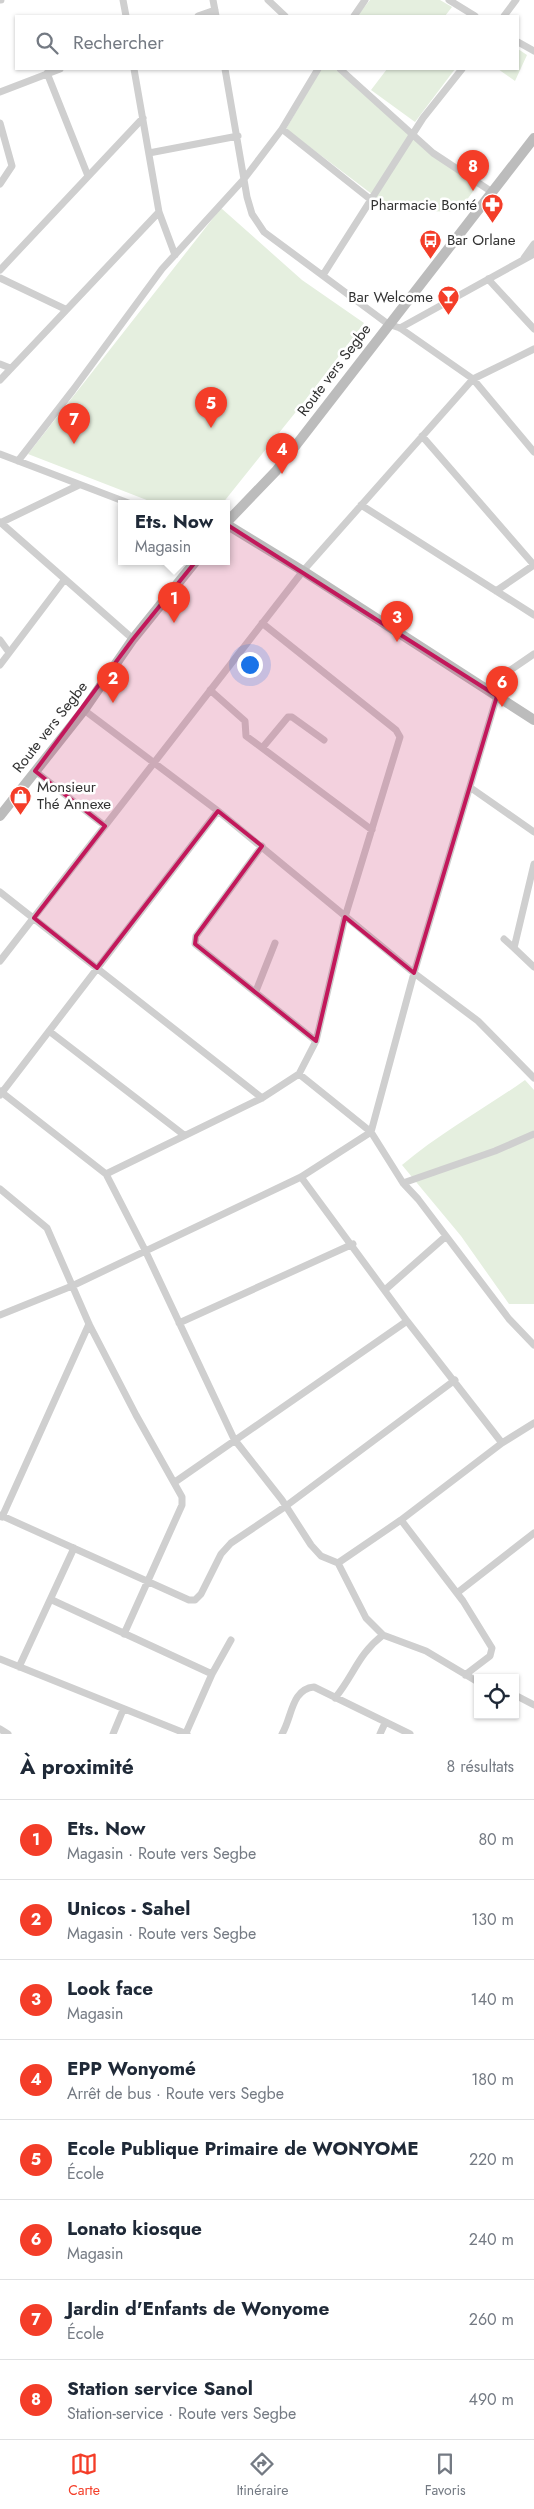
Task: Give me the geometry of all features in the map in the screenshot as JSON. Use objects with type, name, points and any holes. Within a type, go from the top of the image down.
[{"type":"main road","name":"Route vers Segbe","points":[[230,520],[276,471],[534,138]]},
{"type":"main road","points":[[230,526],[303,571],[534,720]]},
{"type":"main road","name":"Route vers Segbe","points":[[0,816],[84,710],[133,639],[193,565]]},
{"type":"street","points":[[123,0],[126,15]]},
{"type":"street","points":[[213,0],[215,13]]},
{"type":"street","points":[[268,0],[284,15]]},
{"type":"street","points":[[355,15],[365,0]]},
{"type":"street","points":[[449,0],[474,15]]},
{"type":"street","points":[[505,15],[516,0]]},
{"type":"street","points":[[519,43],[534,51]]},
{"type":"street","points":[[0,92],[57,70]]},
{"type":"street","points":[[134,70],[159,212],[175,255]]},
{"type":"street","points":[[225,70],[247,196],[259,226],[264,232],[388,324],[400,328],[473,379],[534,452]]},
{"type":"street","points":[[18,461],[175,255],[244,179],[282,129],[317,70]]},
{"type":"street","points":[[341,70],[432,153],[492,192]]},
{"type":"street","points":[[323,275],[370,199],[414,135],[428,110],[461,70]]},
{"type":"street","points":[[47,74],[88,176]]},
{"type":"street","points":[[0,270],[143,118]]},
{"type":"street","points":[[0,123],[12,166],[0,184]]},
{"type":"street","points":[[282,129],[370,199]]},
{"type":"street","points":[[149,153],[238,136]]},
{"type":"street","points":[[0,380],[65,309],[159,212]]},
{"type":"street","points":[[521,260],[534,244]]},
{"type":"street","points":[[400,328],[534,254]]},
{"type":"street","points":[[0,278],[65,309]]},
{"type":"street","points":[[488,279],[534,329]]},
{"type":"street","points":[[0,961],[303,571],[473,379],[534,349]]},
{"type":"street","points":[[0,364],[10,368]]},
{"type":"street","points":[[422,436],[534,565],[496,591]]},
{"type":"street","points":[[0,454],[119,500]]},
{"type":"street","points":[[79,485],[0,523],[133,639]]},
{"type":"street","points":[[361,505],[534,615]]},
{"type":"street","points":[[0,665],[65,580]]},
{"type":"street","points":[[106,1174],[262,1098],[300,1074],[316,1041],[345,917],[399,734],[262,624]]},
{"type":"street","points":[[0,640],[8,654]]},
{"type":"street","points":[[484,688],[534,654]]},
{"type":"street","points":[[210,690],[245,721],[246,736],[372,830]]},
{"type":"street","points":[[0,1314],[72,1286],[301,1177],[371,1132],[414,973],[471,788],[497,696]]},
{"type":"street","points":[[84,710],[218,811],[414,973],[478,1021],[534,1078]]},
{"type":"street","points":[[263,747],[288,717],[292,717],[324,740]]},
{"type":"street","points":[[35,771],[105,826]]},
{"type":"street","points":[[471,788],[534,832]]},
{"type":"street","points":[[218,811],[0,1093],[106,1174],[145,1250],[234,1439],[286,1506],[311,1545],[321,1556],[338,1563],[366,1618],[383,1635],[426,1651],[474,1680]]},
{"type":"street","points":[[262,846],[196,936],[195,944],[316,1041]]},
{"type":"street","points":[[514,948],[534,864]]},
{"type":"street","points":[[0,892],[262,1098]]},
{"type":"street","points":[[504,939],[534,967]]},
{"type":"street","points":[[256,991],[275,943]]},
{"type":"street","points":[[49,1031],[184,1135]]},
{"type":"street","points":[[300,1074],[371,1132],[403,1183],[418,1199],[508,1319],[534,1345]]},
{"type":"street","points":[[403,1183],[496,1151],[534,1134]]},
{"type":"street","points":[[301,1177],[353,1244],[407,1320],[502,1443]]},
{"type":"street","points":[[0,1189],[39,1219],[47,1228],[89,1324],[136,1415],[182,1497],[182,1505],[124,1634]]},
{"type":"street","points":[[386,1289],[445,1237]]},
{"type":"street","points":[[179,1323],[353,1244]]},
{"type":"street","points":[[175,1482],[407,1320]]},
{"type":"street","points":[[89,1324],[1,1516],[189,1600],[195,1600],[202,1594],[225,1548],[286,1506],[455,1380]]},
{"type":"street","points":[[338,1563],[401,1520],[502,1443],[534,1423]]},
{"type":"street","points":[[401,1520],[479,1623],[492,1648],[490,1656],[465,1675]]},
{"type":"street","points":[[457,1593],[534,1533]]},
{"type":"street","points":[[19,1667],[52,1600],[74,1548]]},
{"type":"street","points":[[52,1600],[212,1674]]},
{"type":"street","points":[[335,1698],[344,1687],[359,1659],[383,1635]]},
{"type":"street","points":[[0,1659],[186,1734],[212,1674],[231,1640]]},
{"type":"street","points":[[282,1734],[295,1700],[302,1692],[314,1687],[384,1723],[410,1734]]},
{"type":"street","points":[[519,1697],[534,1705]]},
{"type":"street","points":[[113,1734],[123,1710]]},
{"type":"street","points":[[380,1734],[384,1723]]},
{"type":"street","points":[[0,1729],[8,1734]]},
{"type":"highlighted area","points":[[226,524],[497,696],[414,973],[345,917],[316,1041],[195,944],[196,936],[262,846],[218,811],[97,968],[34,918],[105,826],[35,771],[133,639]]},
{"type":"green space","points":[[370,0],[440,0],[452,7],[446,15],[358,15]]},
{"type":"green space","points":[[519,50],[527,55],[515,81],[499,70],[519,70]]},
{"type":"green space","points":[[320,70],[336,70],[477,186],[458,212],[393,210],[286,129]]},
{"type":"green space","points":[[386,70],[454,70],[415,122],[371,90]]},
{"type":"green space","points":[[221,208],[302,280],[364,323],[225,500],[147,500],[28,454]]},
{"type":"green space","points":[[525,1080],[534,1090],[534,1304],[509,1304],[461,1236],[402,1165],[447,1132]]},
{"type":"place","name":"Station service Sanol","points":[[473,191]]},
{"type":"place","name":"Pharmacie Bonté","points":[[493,224]]},
{"type":"place","name":"Bar Orlane","points":[[431,259]]},
{"type":"place","name":"Bar Welcome","points":[[449,316]]},
{"type":"place","name":"Ecole Publique Primaire de WONYOME","points":[[211,428]]},
{"type":"place","name":"Jardin d'Enfants de Wonyome","points":[[74,444]]},
{"type":"place","name":"EPP Wonyomé","points":[[282,474]]},
{"type":"place","name":"Ets. Now","points":[[174,623]]},
{"type":"place","name":"Look face","points":[[397,642]]},
{"type":"place","name":"Unicos - Sahel","points":[[113,703]]},
{"type":"place","name":"Lonato kiosque","points":[[502,707]]},
{"type":"place","name":"Monsieur Thé Annexe","points":[[21,815]]}]
